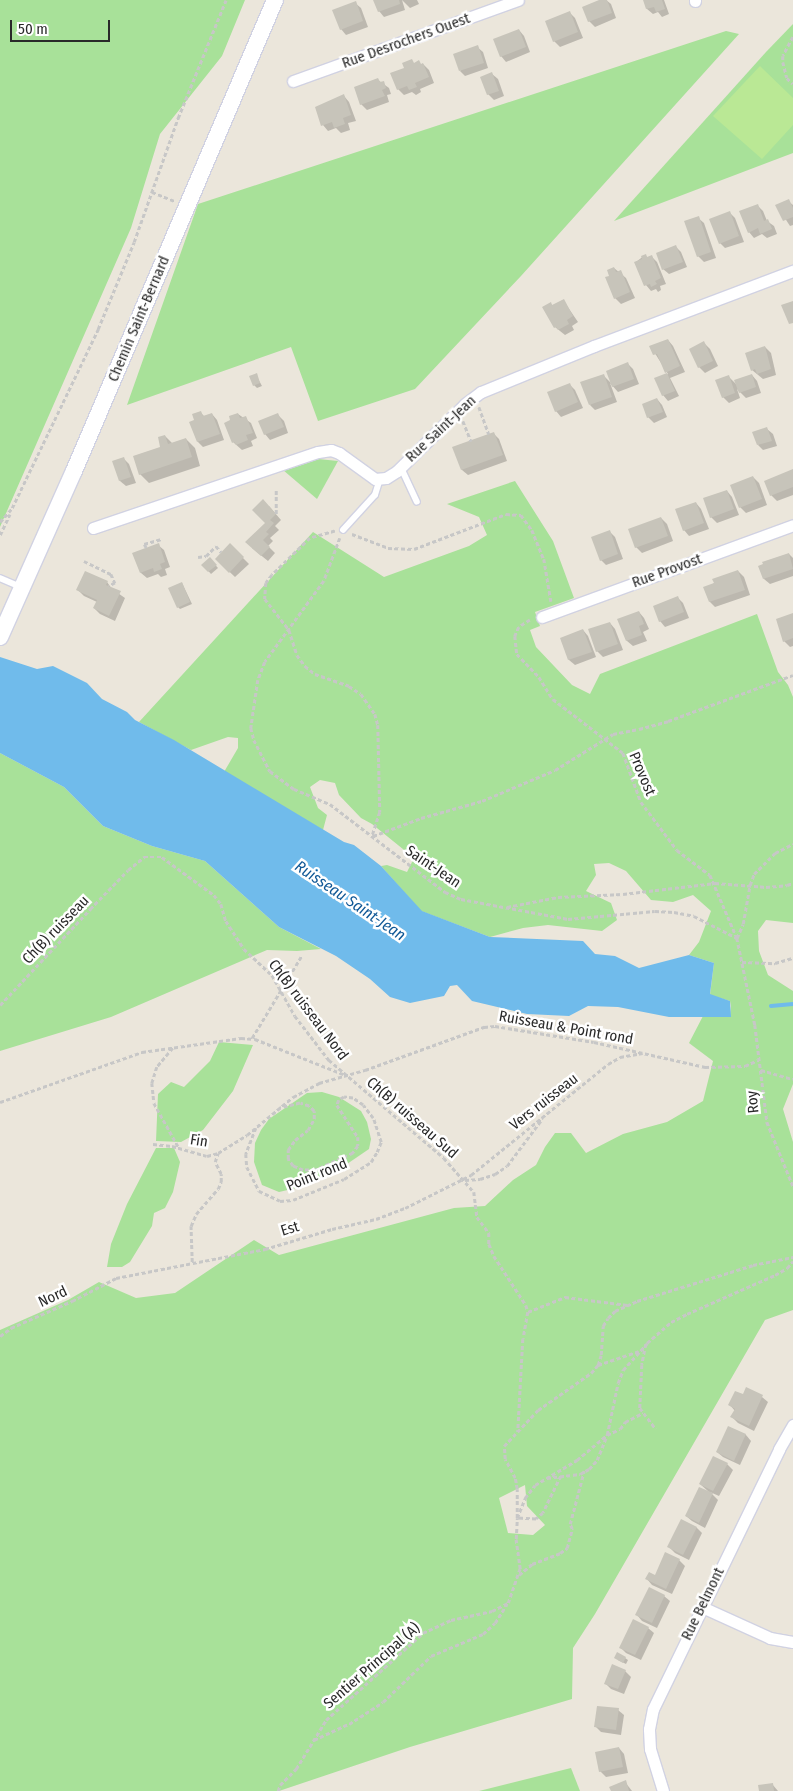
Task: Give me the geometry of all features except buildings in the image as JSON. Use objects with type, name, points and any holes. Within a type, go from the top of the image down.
[{"type":"street","name":"Chemin Saint-Bernard","points":[[0,637],[23,588],[275,0]]},
{"type":"street","name":"Rue Desrochers Ouest","points":[[293,81],[518,0]]},
{"type":"street","name":"Rue Saint-Jean","points":[[380,479],[392,476],[475,396],[594,346],[793,271]]},
{"type":"street","points":[[93,528],[318,452],[331,450],[339,453],[372,477],[380,479]]},
{"type":"street","name":"Rue Provost","points":[[542,617],[793,525]]},
{"type":"street","name":"Rue Belmont","points":[[663,1791],[650,1749],[650,1718],[656,1700],[793,1425]]},
{"type":"street","points":[[702,1607],[770,1638],[793,1642]]},
{"type":"lane","points":[[402,467],[417,502]]},
{"type":"lane","points":[[343,530],[375,495],[380,479]]},
{"type":"lane","points":[[0,578],[23,588]]},
{"type":"path","points":[[0,535],[82,365],[128,257],[178,118],[226,0]]},
{"type":"path","points":[[793,37],[783,56],[782,62],[787,78],[793,84]]},
{"type":"path","points":[[152,192],[175,201]]},
{"type":"path","points":[[475,396],[489,434]]},
{"type":"path","points":[[459,410],[471,440]]},
{"type":"path","points":[[276,490],[276,514]]},
{"type":"path","points":[[0,522],[12,508]]},
{"type":"path","points":[[372,837],[380,812],[378,725],[375,714],[361,694],[349,686],[315,674],[297,655],[289,630],[265,599],[266,583],[272,575],[310,538],[343,530],[388,548],[414,549],[506,514],[521,515],[532,530],[544,559],[553,613]]},
{"type":"path","name":"Saint-Jean","points":[[343,530],[324,581],[265,662],[258,680],[252,728],[254,740],[270,771],[294,789],[330,804],[446,892],[461,899],[568,920],[674,912],[694,916],[736,938]]},
{"type":"path","points":[[146,548],[144,544],[162,538]]},
{"type":"path","points":[[198,557],[206,556],[216,546],[221,552]]},
{"type":"path","points":[[84,561],[111,574],[115,583],[109,586]]},
{"type":"path","name":"Provost","points":[[542,617],[532,619],[519,627],[514,636],[517,654],[539,677],[553,699],[605,737],[623,753],[641,802],[676,850],[710,875],[715,883],[736,938]]},
{"type":"path","points":[[372,837],[421,818],[482,801],[555,770],[590,749],[605,737],[676,718],[793,675]]},
{"type":"path","points":[[793,844],[775,853],[762,863],[754,874],[743,924],[736,938],[755,1025],[758,1060],[761,1070],[793,1079]]},
{"type":"path","name":"Ch(B) ruisseau Nord","points":[[128,870],[144,857],[162,857],[179,867],[194,882],[214,895],[221,904],[226,921],[244,949],[272,976],[295,1016],[329,1060],[344,1074]]},
{"type":"path","name":"Ch(B) ruisseau","points":[[0,1005],[128,870]]},
{"type":"path","points":[[505,907],[558,898],[639,892],[715,883],[750,886],[787,886],[793,883]]},
{"type":"path","points":[[252,1038],[302,955]]},
{"type":"path","points":[[742,962],[775,963],[793,958]]},
{"type":"path","name":"Ruisseau & Point rond","points":[[278,1108],[319,1082],[365,1070],[484,1026],[572,1038],[705,1067],[745,1066],[758,1060]]},
{"type":"path","points":[[0,1102],[142,1052],[252,1038],[344,1074]]},
{"type":"path","points":[[174,1047],[157,1067],[152,1083],[154,1103],[180,1149]]},
{"type":"path","name":"Vers ruisseau","points":[[463,1180],[608,1064],[620,1057],[643,1052]]},
{"type":"path","name":"Roy","points":[[761,1070],[767,1122],[793,1186]]},
{"type":"path","name":"Ch(B) ruisseau Sud","points":[[344,1074],[420,1137],[474,1192],[477,1217],[489,1233],[494,1256],[526,1305],[528,1312]]},
{"type":"path","name":"Point rond","points":[[256,1126],[246,1154],[247,1167],[259,1191],[280,1201],[293,1200],[344,1179],[371,1162],[381,1142],[373,1118],[363,1105],[353,1098],[344,1097],[339,1100],[337,1105],[341,1114],[355,1131],[358,1137],[358,1146],[353,1153],[343,1159],[316,1170],[303,1170],[293,1166],[288,1159],[288,1150],[295,1140],[308,1130],[314,1119],[314,1111],[309,1106],[300,1103],[278,1108]]},
{"type":"path","name":"Fin","points":[[153,1144],[207,1156],[218,1153],[278,1108]]},
{"type":"path","points":[[463,1180],[480,1179],[495,1174],[507,1166],[544,1117]]},
{"type":"path","points":[[192,1262],[191,1226],[196,1214],[218,1189],[221,1182],[221,1174],[215,1162],[218,1153]]},
{"type":"path","name":"Est","points":[[116,1278],[265,1249],[332,1229],[376,1219],[463,1180]]},
{"type":"path","points":[[314,1740],[348,1724],[383,1702],[431,1656],[483,1634],[495,1623],[508,1603],[520,1569],[516,1539],[516,1484],[503,1453],[504,1446],[538,1410],[591,1373],[598,1365],[601,1355],[603,1326],[615,1311],[753,1265],[793,1257]]},
{"type":"path","points":[[543,1479],[584,1471],[597,1460],[607,1435],[618,1383],[623,1370],[647,1343],[671,1322],[775,1275],[787,1268],[793,1260]]},
{"type":"path","name":"Nord","points":[[1,1335],[11,1328],[72,1301],[116,1278]]},
{"type":"path","points":[[518,1432],[523,1339],[528,1312],[565,1297],[629,1305]]},
{"type":"path","points":[[647,1343],[639,1395],[643,1413],[656,1429]]},
{"type":"path","points":[[598,1365],[639,1351]]},
{"type":"path","points":[[517,1518],[525,1498],[535,1485],[577,1460],[607,1435],[620,1430],[625,1422],[643,1413]]},
{"type":"path","points":[[518,1577],[523,1569],[567,1548],[572,1530],[570,1524],[584,1471]]},
{"type":"path","points":[[517,1518],[536,1519],[543,1513],[561,1476]]},
{"type":"path","name":"Sentier Principal (A)","points":[[278,1791],[296,1769],[326,1720],[423,1633],[451,1620],[492,1611],[508,1603]]},
{"type":"green space","points":[[0,0],[245,0],[222,56],[160,134],[131,228],[0,527]]},
{"type":"green space","points":[[793,24],[793,153],[614,221],[766,52]]},
{"type":"green space","points":[[726,31],[739,34],[521,276],[415,389],[318,421],[291,347],[127,405],[198,204]]},
{"type":"green space","points":[[760,66],[793,98],[793,125],[762,159],[713,116]]},
{"type":"green space","points":[[318,459],[338,461],[317,499],[283,470]]},
{"type":"green space","points":[[515,481],[553,541],[574,598],[535,612],[540,626],[530,630],[536,647],[572,685],[590,694],[600,674],[757,614],[778,672],[788,685],[793,697],[793,923],[766,920],[758,931],[759,951],[768,975],[793,991],[793,1084],[783,1109],[793,1142],[793,1310],[765,1320],[595,1614],[573,1648],[572,1699],[410,1747],[279,1791],[0,1791],[0,1330],[68,1300],[99,1282],[136,1298],[175,1293],[254,1240],[279,1255],[454,1208],[485,1206],[513,1180],[536,1165],[555,1133],[571,1133],[586,1153],[623,1134],[667,1122],[703,1101],[713,1061],[689,1043],[703,1016],[730,1017],[731,1006],[730,1001],[710,995],[714,963],[689,955],[699,942],[711,911],[693,895],[673,902],[651,900],[626,871],[609,863],[594,864],[596,875],[586,891],[611,903],[617,920],[602,931],[548,925],[523,928],[490,937],[421,911],[381,866],[387,865],[407,872],[414,858],[372,824],[361,818],[339,795],[335,783],[320,780],[310,787],[318,808],[327,815],[323,830],[224,772],[238,748],[238,738],[228,737],[191,750],[139,722],[313,532],[384,577],[469,546],[487,535],[479,517],[447,504]],"holes":[[[525,1485],[527,1506],[545,1525],[533,1535],[508,1533],[499,1498]]]},
{"type":"green space","points":[[0,753],[64,787],[103,826],[152,846],[205,861],[279,927],[321,949],[297,951],[267,950],[111,1017],[0,1051]]},
{"type":"green space","points":[[219,1042],[253,1045],[233,1091],[203,1130],[181,1142],[156,1141],[158,1094],[171,1082],[184,1087],[210,1061]]},
{"type":"green space","points":[[322,1092],[339,1097],[361,1111],[367,1122],[371,1139],[369,1149],[347,1164],[305,1186],[279,1192],[262,1185],[254,1162],[255,1143],[261,1130],[269,1119],[307,1093]]},
{"type":"green space","points":[[156,1148],[174,1148],[180,1162],[173,1192],[165,1208],[154,1213],[152,1226],[130,1262],[122,1267],[107,1267],[111,1244],[127,1204]]},
{"type":"green space","points":[[571,1768],[580,1791],[479,1791]]},
{"type":"water","points":[[0,657],[37,669],[53,666],[87,683],[102,699],[127,712],[135,720],[174,740],[344,842],[354,845],[381,866],[422,911],[490,937],[583,941],[595,954],[615,956],[639,968],[689,955],[714,963],[710,994],[730,1001],[731,1017],[669,1017],[618,1007],[588,1006],[569,1016],[527,1014],[472,1001],[457,985],[450,986],[444,996],[410,1003],[390,997],[370,979],[336,956],[279,927],[205,861],[152,846],[103,826],[64,787],[0,753]]},
{"type":"waterway","name":"Ruisseau Saint-Jean","points":[[771,1006],[793,1004]]}]
